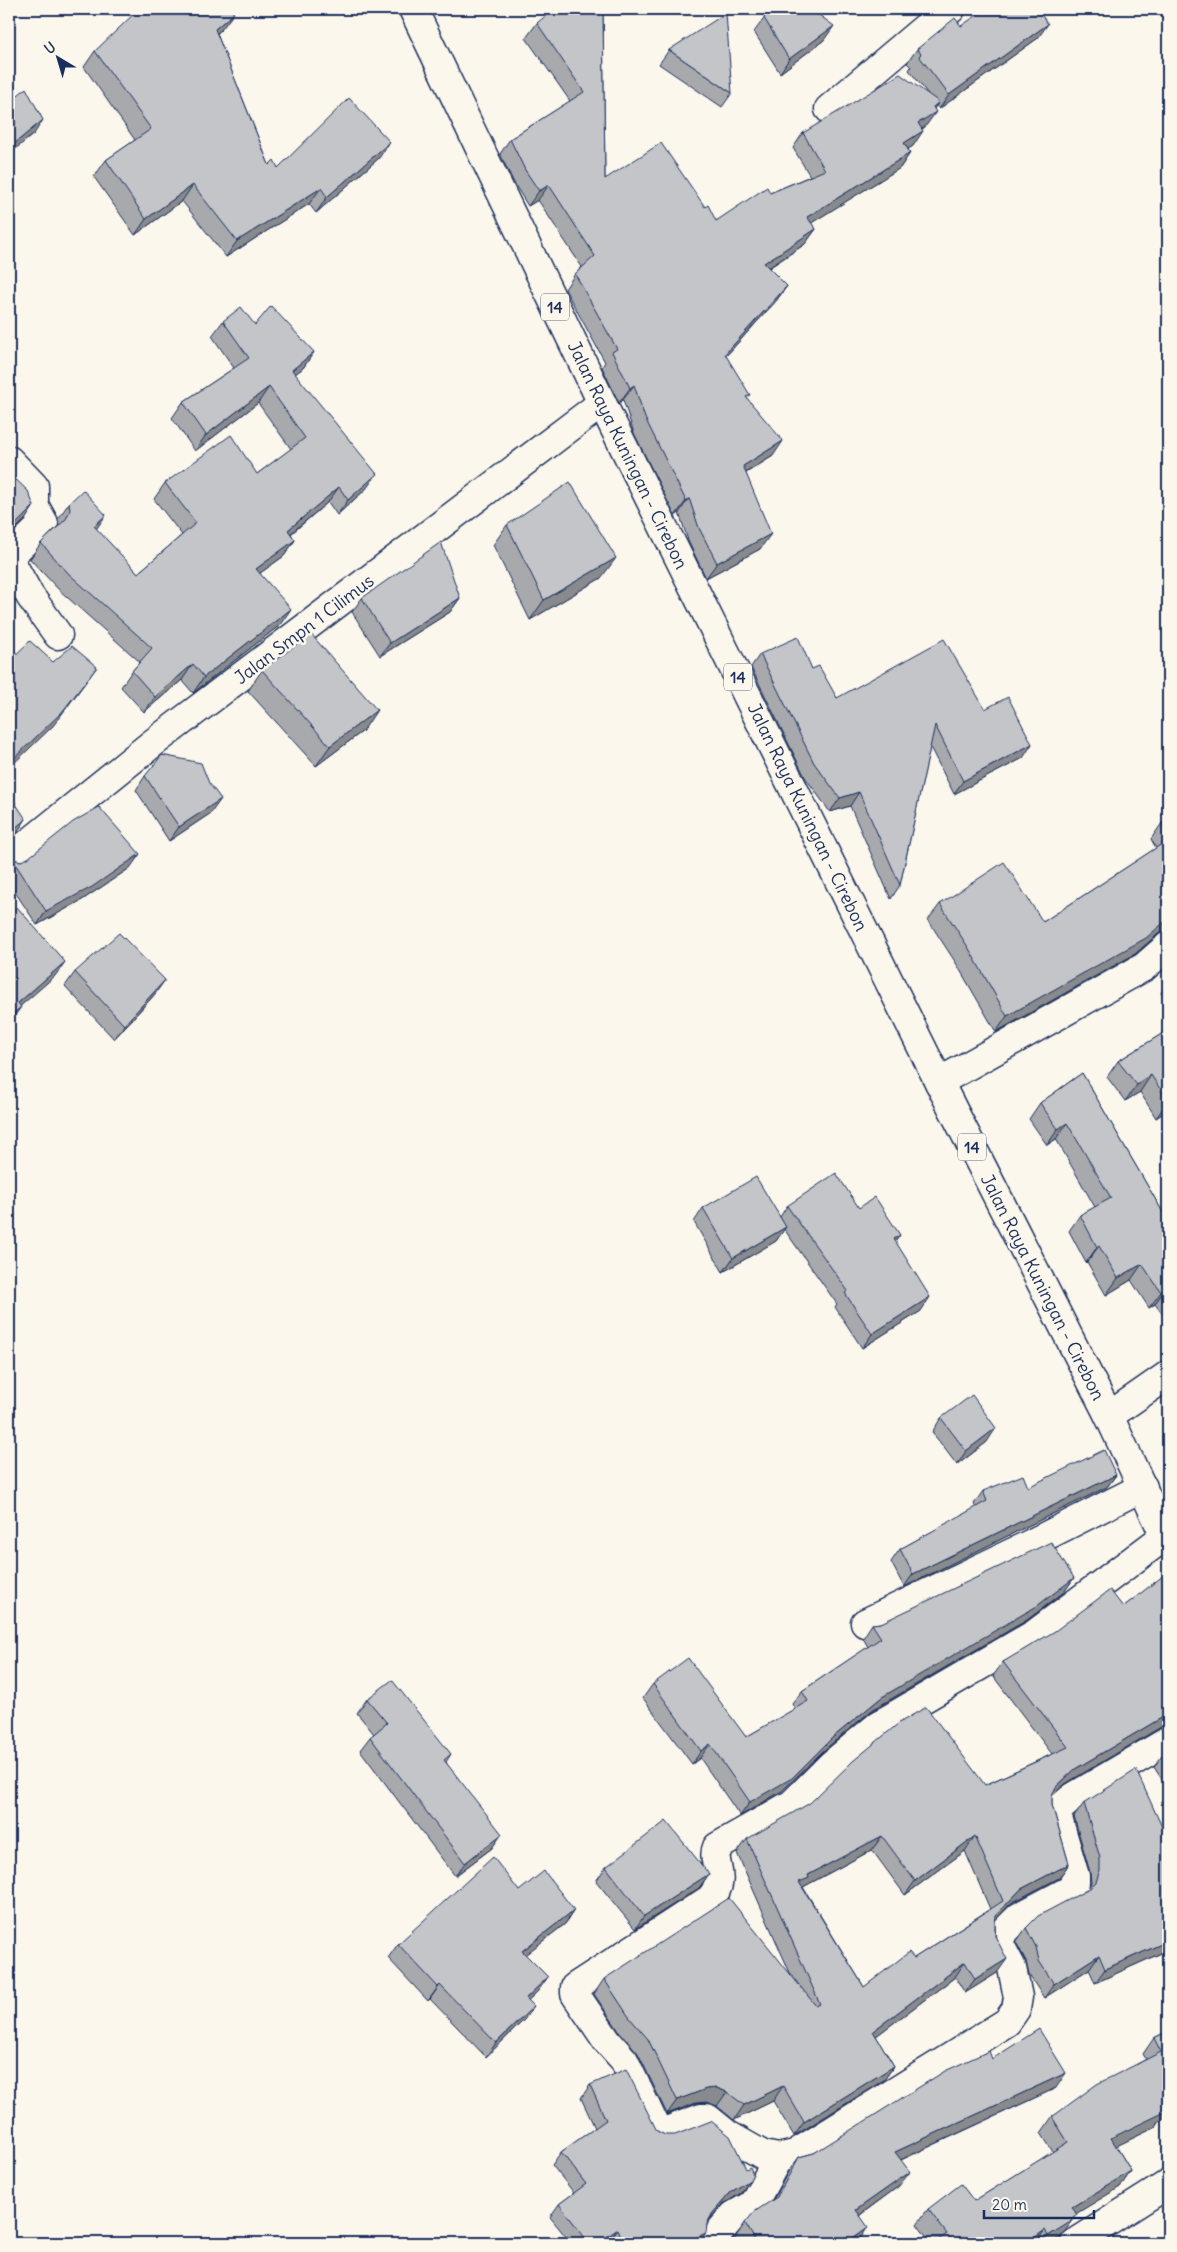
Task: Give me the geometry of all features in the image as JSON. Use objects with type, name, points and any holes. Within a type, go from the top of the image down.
[{"type":"main road","name":"Jalan Raya Kuningan - Cirebon","points":[[412,9],[602,404],[939,1082],[1109,1416],[1166,1539]]},
{"type":"main road","points":[[829,109],[933,21],[951,9]]},
{"type":"main road","name":"Jalan Smpn 1 Cilimus","points":[[9,859],[153,743],[602,404]]},
{"type":"main road","points":[[9,460],[34,486],[34,505],[44,522],[11,555],[10,560],[30,596],[58,635]]},
{"type":"main road","points":[[939,1082],[1144,967],[1168,946]]},
{"type":"main road","points":[[1109,1416],[1168,1375]]},
{"type":"main road","points":[[865,1624],[1143,1487]]},
{"type":"main road","points":[[1166,1539],[1036,1633],[880,1724],[832,1764],[792,1804],[717,1847],[715,1852],[718,1866],[718,1888],[710,1899],[575,1987],[575,1994],[606,2041],[624,2060],[658,2132],[662,2133],[700,2118],[707,2118],[728,2135],[764,2155],[778,2158],[795,2154],[837,2130],[1007,2022],[1016,2009],[1018,1997],[1012,1968],[999,1943],[999,1937],[1019,1917],[1072,1889],[1076,1883],[1057,1814],[1060,1808],[1080,1793],[1168,1741]]},
{"type":"main road","points":[[712,2243],[734,2215],[753,2204],[778,2158]]},
{"type":"main road","points":[[1075,2243],[1168,2184]]},
{"type":"building","points":[[139,9],[230,9],[234,13],[215,29],[269,165],[274,160],[278,168],[349,98],[390,142],[327,197],[321,188],[237,241],[193,185],[146,219],[106,160],[151,129],[95,51]]},
{"type":"building","points":[[554,9],[603,9],[605,179],[661,143],[705,207],[708,205],[716,221],[767,187],[770,193],[825,170],[803,133],[900,74],[939,102],[933,107],[936,112],[918,123],[923,131],[904,143],[910,153],[807,217],[816,229],[764,263],[787,286],[725,354],[750,395],[746,397],[783,441],[743,466],[771,534],[717,563],[699,528],[689,498],[686,501],[645,418],[634,385],[630,388],[612,352],[617,349],[575,274],[595,256],[549,185],[539,191],[525,170],[510,139],[584,92],[537,23]]},
{"type":"building","points":[[771,9],[811,9],[834,26],[789,59],[764,18]]},
{"type":"building","points":[[986,9],[1037,9],[1048,24],[949,95],[919,56],[921,54],[917,49],[955,18],[961,26]]},
{"type":"building","points":[[726,13],[732,93],[669,50]]},
{"type":"building","points":[[26,88],[43,120],[9,148],[9,103]]},
{"type":"building","points":[[271,306],[314,352],[292,370],[377,474],[348,500],[339,487],[288,530],[295,540],[256,569],[291,609],[204,677],[193,664],[155,697],[132,671],[152,648],[69,574],[41,543],[66,519],[70,510],[69,503],[83,490],[106,515],[94,526],[138,573],[196,523],[165,483],[231,435],[257,474],[305,438],[269,387],[206,435],[183,402],[249,358],[223,321],[241,307],[255,325]]},
{"type":"building","points":[[9,473],[28,491],[34,506],[14,526],[9,522]]},
{"type":"building","points":[[570,482],[616,558],[544,600],[507,525]]},
{"type":"building","points":[[441,542],[460,598],[390,643],[362,598]]},
{"type":"building","points":[[311,634],[377,710],[330,746],[262,670]]},
{"type":"building","points":[[798,637],[812,669],[819,666],[837,698],[944,639],[985,709],[1008,697],[1032,744],[963,781],[935,725],[900,885],[859,792],[840,798],[814,763],[760,654]]},
{"type":"building","points":[[30,641],[53,662],[72,646],[97,667],[62,712],[9,763],[9,661]]},
{"type":"building","points":[[162,755],[201,763],[209,783],[221,799],[179,827],[145,776]]},
{"type":"building","points":[[9,794],[26,819],[9,833]]},
{"type":"building","points":[[99,807],[140,854],[92,887],[46,911],[12,859],[21,861],[28,858],[73,822]]},
{"type":"building","points":[[1168,819],[1168,834],[1162,823]]},
{"type":"building","points":[[1168,840],[1168,919],[1146,938],[1007,1016],[968,947],[940,904],[1004,862],[1043,922]]},
{"type":"building","points":[[17,907],[65,962],[18,1003],[21,1007],[9,1017],[9,914]]},
{"type":"building","points":[[119,933],[165,980],[124,1025],[75,972]]},
{"type":"building","points":[[1168,1030],[1168,1101],[1151,1075],[1137,1085],[1118,1061]]},
{"type":"building","points":[[1082,1073],[1168,1221],[1168,1290],[1166,1288],[1161,1292],[1142,1264],[1118,1278],[1099,1246],[1097,1247],[1080,1215],[1111,1198],[1067,1123],[1058,1129],[1040,1103]]},
{"type":"building","points":[[836,1173],[859,1208],[875,1197],[900,1235],[894,1239],[930,1297],[872,1334],[845,1293],[848,1291],[787,1206]]},
{"type":"building","points":[[756,1177],[786,1227],[733,1258],[703,1208]]},
{"type":"building","points":[[972,1395],[996,1428],[966,1451],[941,1418]]},
{"type":"building","points":[[1104,1450],[1116,1475],[913,1574],[900,1549],[987,1501],[983,1491],[1023,1475],[1028,1487]]},
{"type":"building","points":[[1051,1542],[1074,1578],[1037,1606],[882,1697],[832,1738],[792,1778],[750,1802],[710,1744],[701,1751],[653,1684],[688,1658],[746,1737],[808,1701],[802,1691],[881,1638],[872,1624],[881,1623]]},
{"type":"building","points":[[1168,1572],[1168,1714],[1075,1769],[1056,1787],[1052,1795],[1052,1805],[1069,1864],[1021,1889],[995,1916],[995,1936],[1007,1959],[975,1979],[965,1962],[873,2031],[894,2066],[804,2122],[783,2086],[744,2105],[727,2092],[717,2088],[706,2089],[677,2100],[648,2039],[629,2017],[604,1979],[729,1898],[816,2006],[820,2004],[747,1839],[810,1803],[853,1761],[899,1723],[926,1707],[985,1785],[1068,1747],[1003,1662],[1055,1631],[1110,1590],[1123,1607]],"holes":[[[882,1836],[915,1881],[975,1836],[1003,1901],[914,1958],[909,1952],[864,1987],[799,1882],[809,1878],[808,1875]]]},
{"type":"building","points":[[392,1680],[451,1754],[444,1760],[502,1834],[465,1863],[370,1737],[387,1723],[367,1699]]},
{"type":"building","points":[[1168,1751],[1168,1760],[1164,1753]]},
{"type":"building","points":[[1136,1770],[1168,1840],[1168,1941],[1105,1969],[1099,1955],[1054,1984],[1039,1961],[1036,1947],[1026,1928],[1038,1916],[1089,1889],[1096,1882],[1100,1870],[1100,1858],[1084,1803]]},
{"type":"building","points":[[666,1821],[709,1874],[644,1916],[606,1867]]},
{"type":"building","points":[[493,1857],[519,1891],[544,1871],[574,1910],[522,1951],[548,1977],[526,1998],[534,2006],[496,2043],[440,1985],[438,1987],[398,1944]]},
{"type":"building","points":[[1039,2029],[1066,2073],[895,2152],[910,2172],[856,2210],[868,2227],[848,2243],[757,2243],[745,2223],[754,2212],[777,2197],[799,2157],[814,2153],[945,2071],[989,2051],[992,2059]]},
{"type":"building","points":[[1168,2031],[1168,2106],[1165,2108],[1167,2111],[1111,2138],[1131,2171],[1072,2207],[1077,2215],[1072,2221],[1048,2236],[1045,2230],[1027,2243],[935,2242],[947,2234],[928,2209],[961,2184],[974,2201],[1068,2142],[1052,2117],[1097,2084],[1161,2052],[1154,2038]]},
{"type":"building","points":[[626,2069],[657,2131],[665,2135],[675,2135],[711,2121],[730,2136],[746,2169],[750,2167],[753,2174],[750,2180],[731,2192],[712,2214],[707,2224],[706,2233],[684,2243],[624,2243],[618,2229],[598,2243],[589,2243],[559,2204],[586,2184],[561,2152],[606,2120],[590,2085]]}]
